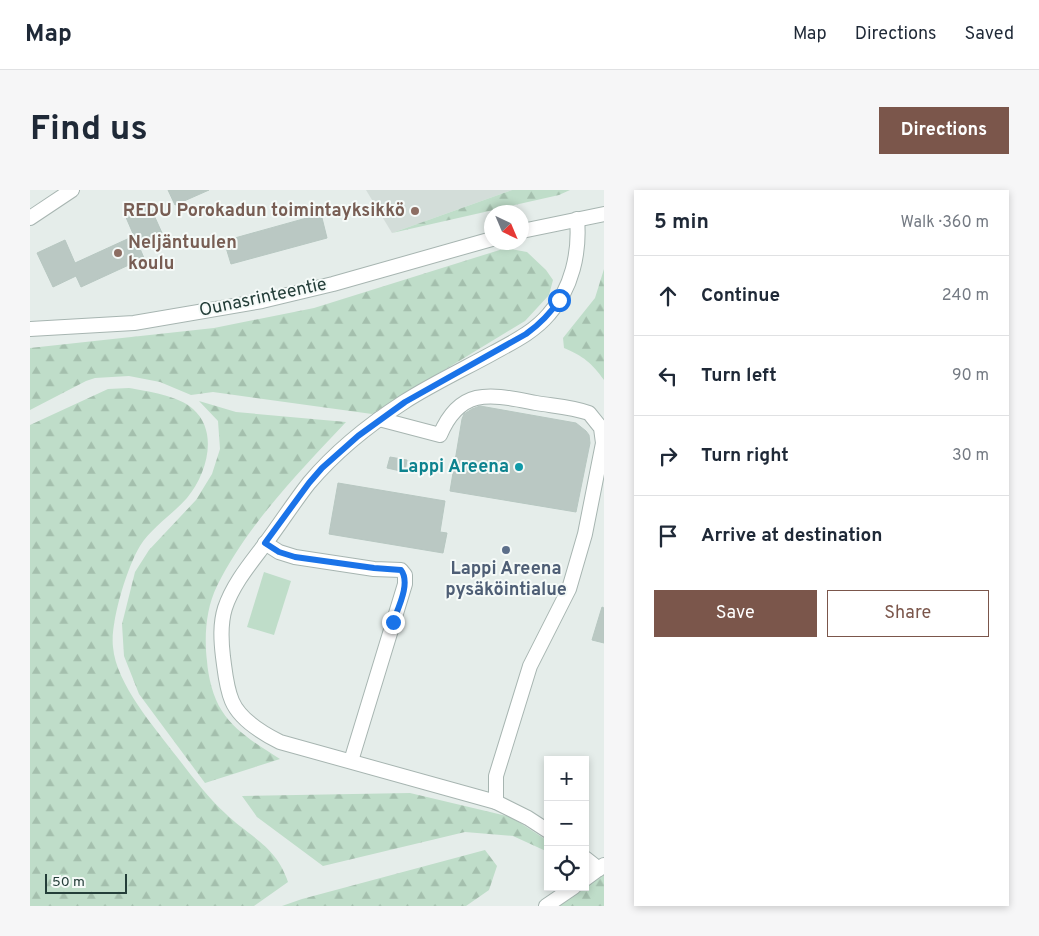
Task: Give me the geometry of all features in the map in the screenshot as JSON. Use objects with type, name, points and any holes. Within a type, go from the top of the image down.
[{"type":"street","points":[[30,218],[72,190]]},
{"type":"street","points":[[30,208],[54,201]]},
{"type":"street","points":[[529,229],[604,214]]},
{"type":"street","points":[[544,828],[496,802],[280,742],[260,732],[246,720],[232,702],[225,675],[221,628],[231,592],[309,483],[322,468],[358,436],[405,402],[519,338],[539,325],[550,313],[569,281],[578,246],[577,219]]},
{"type":"street","name":"Ounasrinteentie","points":[[30,329],[134,323],[262,301],[333,284],[484,241]]},
{"type":"street","points":[[379,420],[440,435],[446,422],[455,410],[472,399],[495,396],[589,413],[597,422],[603,434],[599,469],[585,534],[573,577],[563,602],[530,666],[496,776],[496,802]]},
{"type":"street","points":[[265,543],[279,552],[295,557],[401,570],[405,575],[405,584],[351,761]]},
{"type":"street","points":[[589,860],[602,867],[589,876]]},
{"type":"street","points":[[546,906],[568,891]]},
{"type":"shaded area","name":"REDU Porokadun toimintayksikkö","points":[[366,190],[512,190],[392,233]]},
{"type":"green space","points":[[512,190],[570,190],[559,195],[515,205],[484,205],[484,212],[392,233]]},
{"type":"green space","points":[[500,250],[527,252],[546,270],[553,280],[549,295],[525,321],[372,414],[213,392],[191,395],[160,382],[129,376],[95,378],[86,381],[30,410],[30,348],[214,328],[314,308]]},
{"type":"green space","points":[[604,269],[604,380],[587,361],[564,348],[563,338],[595,298]]},
{"type":"green space","points":[[129,388],[172,397],[187,404],[201,418],[206,429],[208,441],[205,465],[194,488],[187,498],[150,533],[135,555],[120,595],[114,624],[113,647],[116,661],[121,676],[138,705],[200,786],[226,814],[270,851],[284,872],[288,882],[254,906],[30,906],[30,425],[108,389]]},
{"type":"green space","points":[[199,401],[236,412],[346,422],[275,500],[243,542],[217,586],[208,613],[206,642],[208,667],[216,700],[227,719],[234,726],[256,744],[280,759],[205,783],[139,694],[124,656],[122,624],[135,572],[149,550],[196,500],[212,474],[220,449],[218,421]]},
{"type":"green space","points":[[264,572],[291,581],[274,635],[247,627]]},
{"type":"green space","points":[[410,793],[511,817],[544,838],[544,850],[513,836],[465,832],[323,866],[257,817],[242,796]]},
{"type":"green space","points":[[485,850],[497,866],[489,890],[466,906],[282,906],[302,899]]},
{"type":"green space","points":[[604,865],[604,906],[546,906],[568,891],[589,891],[589,876]]},
{"type":"building","points":[[168,190],[209,190],[175,205]]},
{"type":"building","points":[[149,204],[162,233],[138,244],[144,258],[81,287],[76,276],[53,287],[37,253],[65,240],[75,263],[134,236],[125,215]]},
{"type":"building","points":[[321,214],[327,238],[231,264],[224,241]]},
{"type":"building","name":"Lappi Areena","points":[[480,406],[576,423],[586,431],[589,435],[590,443],[576,512],[450,491],[462,419],[464,414]]},
{"type":"building","points":[[390,457],[407,460],[405,472],[387,468]]},
{"type":"building","points":[[338,483],[445,501],[440,532],[447,533],[443,553],[329,534]]},
{"type":"building","points":[[602,607],[604,608],[604,643],[592,640]]},
{"type":"place","name":"REDU Porokadun toimintayksikkö","points":[[415,211]]},
{"type":"place","name":"Neljäntuulen koulu","points":[[118,253]]},
{"type":"place","name":"Lappi Areena","points":[[519,467]]},
{"type":"place","name":"Lappi Areena pysäköintialue","points":[[506,550]]},
{"type":"route","points":[[393,622],[405,584],[405,575],[401,570],[295,557],[279,552],[265,543],[322,468],[358,436],[405,402],[526,334],[539,325],[559,300]]}]
